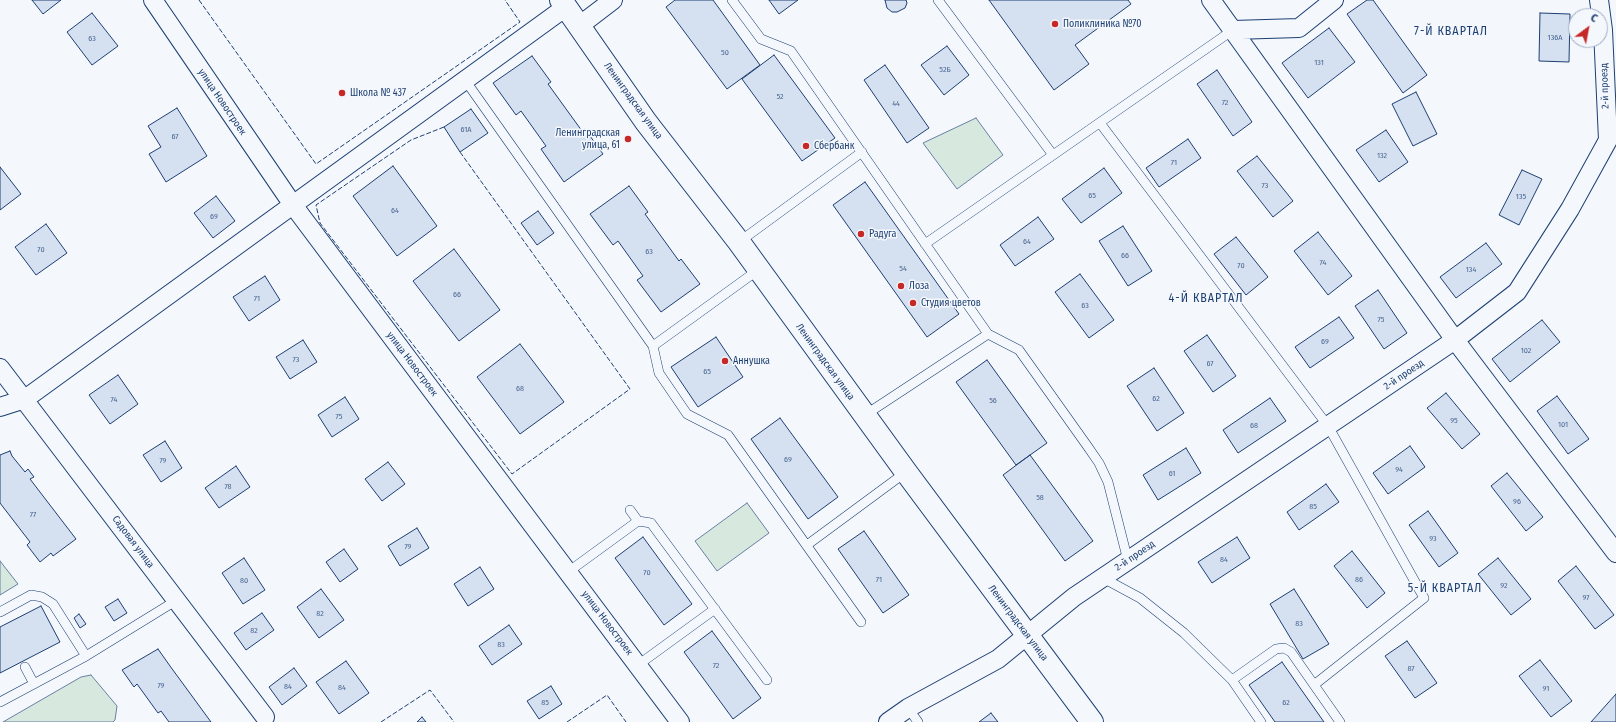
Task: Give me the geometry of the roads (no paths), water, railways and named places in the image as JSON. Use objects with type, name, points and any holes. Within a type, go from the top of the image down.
[{"type":"main road","name":"Ленинградская улица","points":[[563,3],[646,122],[738,242],[906,472],[1092,722]]},
{"type":"street","name":"улица Новостроек","points":[[153,0],[293,205],[680,722]]},
{"type":"street","points":[[579,26],[613,0]]},
{"type":"street","points":[[1211,0],[1455,340],[1616,553]]},
{"type":"street","points":[[1233,30],[1299,28],[1334,0]]},
{"type":"street","name":"2-й проезд","points":[[888,722],[913,715],[998,659],[1074,597],[1455,340],[1517,292],[1570,209],[1608,140],[1603,30],[1599,0]]},
{"type":"street","points":[[0,407],[25,400],[465,80],[563,3]]},
{"type":"street","name":"Садовая улица","points":[[0,368],[266,717]]},
{"type":"lane","points":[[732,0],[761,39],[791,51],[988,334],[1019,350],[1099,463],[1108,482],[1128,561]]},
{"type":"lane","points":[[938,0],[1053,155]]},
{"type":"lane","points":[[926,244],[1233,30]]},
{"type":"lane","points":[[465,80],[653,346],[659,373],[687,414],[728,435],[861,622]]},
{"type":"lane","points":[[1100,123],[1328,426],[1424,598],[1314,685]]},
{"type":"lane","points":[[738,242],[862,152]]},
{"type":"lane","points":[[653,346],[758,270]]},
{"type":"lane","points":[[865,415],[988,334]]},
{"type":"lane","points":[[807,545],[906,472]]},
{"type":"lane","points":[[630,510],[638,521]]},
{"type":"lane","points":[[568,572],[638,521],[651,523],[767,680]]},
{"type":"lane","points":[[1103,578],[1145,602],[1184,633],[1232,680],[1261,722]]},
{"type":"lane","points":[[0,612],[31,595],[42,597],[53,604],[86,656]]},
{"type":"lane","points":[[0,702],[86,656],[177,600]]},
{"type":"lane","points":[[638,666],[715,609]]},
{"type":"lane","points":[[1232,680],[1276,649],[1284,648],[1291,652],[1340,722]]},
{"type":"lane","points":[[25,667],[34,684]]},
{"type":"place","name":"Поликлиника №70","points":[[1055,24]]},
{"type":"place","name":"Школа № 437","points":[[342,93]]},
{"type":"place","name":"Ленинградская улица, 61","points":[[628,139]]},
{"type":"place","name":"Сбербанк","points":[[806,146]]},
{"type":"place","name":"Радуга","points":[[861,234]]},
{"type":"place","name":"Лоза","points":[[901,286]]},
{"type":"place","name":"Студия цветов","points":[[913,303]]},
{"type":"place","name":"Аннушка","points":[[725,361]]},
{"type":"district","name":"7-Й КВАРТАЛ","points":[[1451,32]]},
{"type":"district","name":"4-Й КВАРТАЛ","points":[[1206,299]]},
{"type":"district","name":"5-Й КВАРТАЛ","points":[[1445,589]]}]
